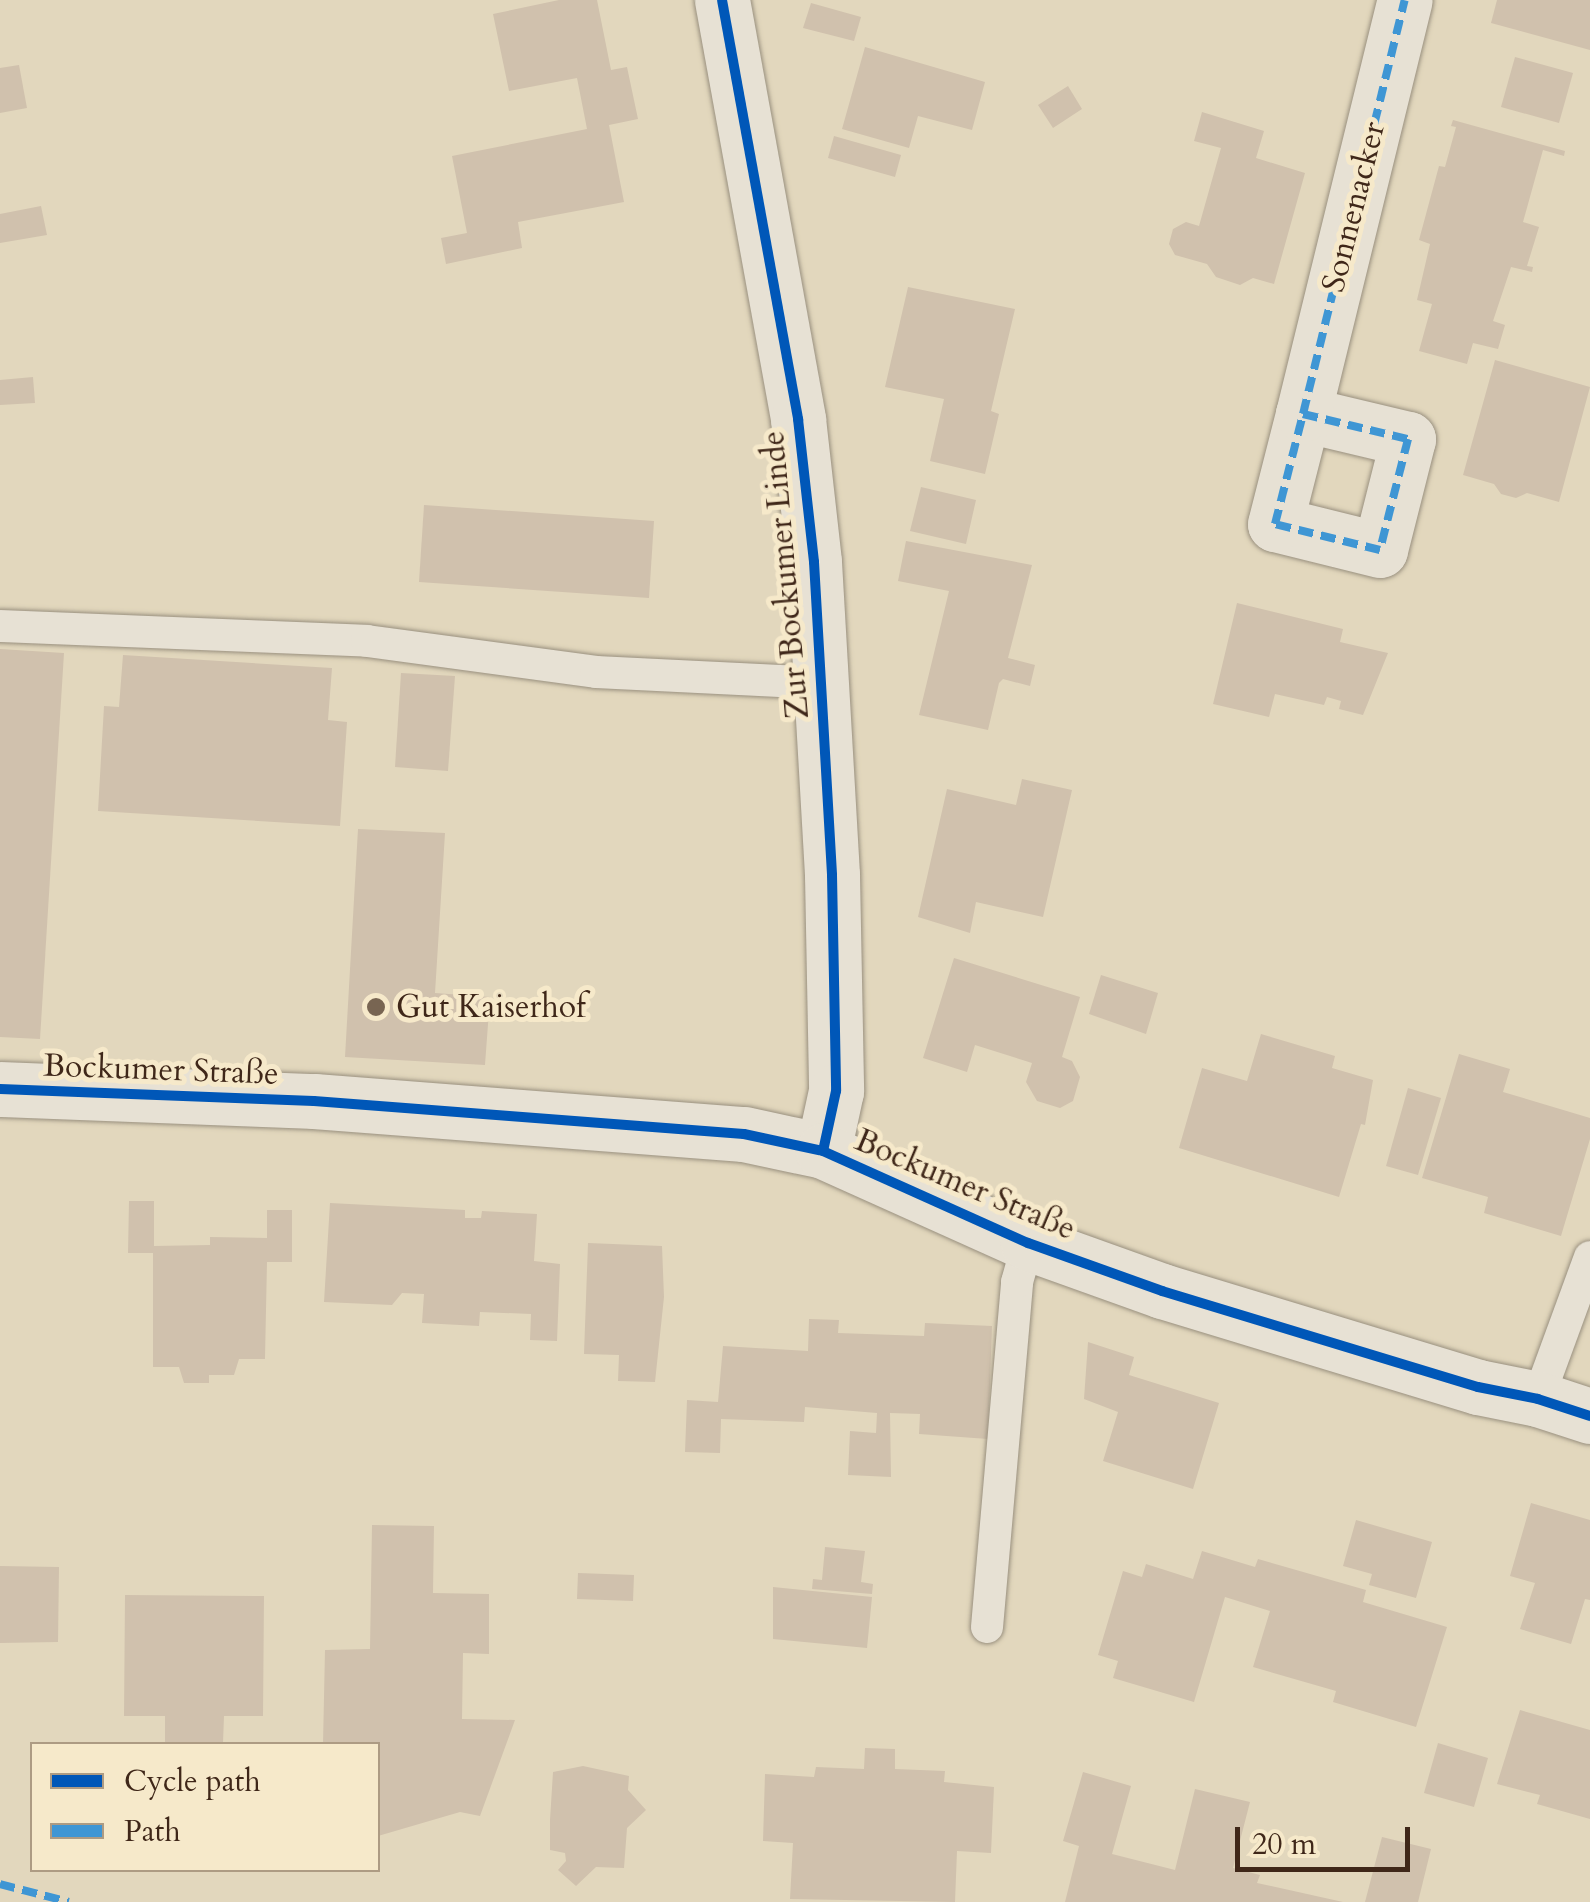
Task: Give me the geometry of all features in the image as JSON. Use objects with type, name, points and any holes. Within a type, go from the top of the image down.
[{"type":"street","name":"Zur Bockumer Linde","points":[[722,0],[798,419],[814,562],[836,1090],[823,1152]]},
{"type":"street","name":"Sonnenacker","points":[[1303,414],[1405,0]]},
{"type":"street","name":"Bockumer Straße","points":[[0,1089],[314,1101],[654,1124],[744,1134],[823,1152],[1028,1242],[1162,1291],[1478,1388],[1590,1416]]},
{"type":"lane","points":[[0,626],[367,641],[596,672],[821,683]]},
{"type":"lane","points":[[986,1627],[1017,1282],[1028,1242]]},
{"type":"lane","points":[[1538,1400],[1590,1257]]},
{"type":"building","points":[[559,0],[597,0],[611,70],[627,67],[638,119],[609,125],[624,202],[518,222],[522,248],[446,264],[441,238],[467,233],[452,156],[587,129],[577,78],[509,91],[493,14]]},
{"type":"building","points":[[1497,0],[1590,0],[1590,50],[1491,23]]},
{"type":"building","points":[[811,3],[861,17],[854,41],[803,28]]},
{"type":"building","points":[[865,47],[985,82],[972,130],[918,116],[909,148],[842,129]]},
{"type":"building","points":[[1515,57],[1573,73],[1559,123],[1501,107]]},
{"type":"building","points":[[19,65],[27,108],[0,113],[0,68]]},
{"type":"building","points":[[1068,86],[1082,109],[1053,128],[1038,105]]},
{"type":"building","points":[[1202,112],[1264,131],[1256,158],[1305,173],[1274,284],[1253,278],[1240,285],[1216,277],[1207,264],[1175,255],[1169,244],[1173,229],[1186,222],[1199,226],[1221,148],[1194,141]]},
{"type":"building","points":[[1453,120],[1565,151],[1564,156],[1543,150],[1523,222],[1539,227],[1527,266],[1533,267],[1532,272],[1511,267],[1493,321],[1505,325],[1498,349],[1473,343],[1467,364],[1419,351],[1432,304],[1417,300],[1430,244],[1419,240],[1439,166],[1445,167],[1456,127],[1451,126]]},
{"type":"building","points":[[834,136],[901,155],[895,177],[828,158]]},
{"type":"building","points":[[41,206],[47,235],[0,243],[0,214]]},
{"type":"building","points":[[908,287],[1015,309],[991,411],[999,414],[985,474],[930,461],[944,399],[885,387]]},
{"type":"building","points":[[1495,360],[1590,387],[1559,502],[1527,493],[1516,498],[1501,494],[1494,484],[1463,475]]},
{"type":"building","points":[[33,377],[35,403],[0,405],[0,380]]},
{"type":"building","points":[[921,487],[976,500],[966,544],[910,531]]},
{"type":"building","points":[[424,505],[654,521],[649,598],[419,582]]},
{"type":"building","points":[[906,541],[1032,565],[1008,658],[1035,665],[1030,686],[1003,679],[999,683],[988,730],[919,715],[949,591],[898,581]]},
{"type":"building","points":[[1237,603],[1343,629],[1340,642],[1388,653],[1363,715],[1339,709],[1341,701],[1327,697],[1324,705],[1275,694],[1269,717],[1213,704]]},
{"type":"building","points":[[0,649],[64,653],[40,1039],[0,1037]]},
{"type":"building","points":[[123,655],[332,668],[328,720],[347,722],[340,826],[98,811],[104,706],[119,707]]},
{"type":"building","points":[[401,673],[455,676],[448,771],[395,767]]},
{"type":"building","points":[[1022,779],[1072,790],[1043,917],[976,902],[970,933],[918,917],[947,789],[1016,805]]},
{"type":"building","points":[[358,829],[445,833],[435,993],[490,997],[485,1065],[345,1057]]},
{"type":"building","points":[[954,958],[1080,997],[1062,1057],[1072,1061],[1080,1077],[1073,1101],[1060,1108],[1037,1101],[1026,1082],[1032,1063],[975,1045],[967,1072],[923,1058]]},
{"type":"building","points":[[1101,975],[1158,993],[1146,1034],[1089,1014]]},
{"type":"building","points":[[1261,1034],[1335,1056],[1332,1068],[1373,1080],[1365,1125],[1361,1124],[1339,1197],[1179,1148],[1202,1068],[1247,1081]]},
{"type":"building","points":[[1459,1054],[1510,1069],[1503,1092],[1590,1118],[1590,1139],[1561,1236],[1484,1213],[1488,1197],[1422,1178]]},
{"type":"building","points":[[1408,1088],[1441,1098],[1418,1175],[1386,1166]]},
{"type":"building","points":[[129,1201],[154,1201],[154,1246],[210,1245],[210,1237],[267,1238],[267,1210],[292,1210],[292,1262],[267,1262],[265,1359],[239,1359],[234,1375],[209,1375],[209,1383],[184,1383],[179,1367],[153,1367],[153,1253],[128,1253]]},
{"type":"building","points":[[330,1203],[465,1210],[465,1218],[481,1218],[482,1211],[537,1214],[534,1261],[560,1264],[557,1341],[530,1340],[531,1314],[480,1312],[479,1326],[422,1323],[424,1294],[402,1293],[392,1305],[324,1302]]},
{"type":"building","points":[[588,1243],[662,1246],[664,1297],[655,1382],[618,1381],[619,1355],[584,1354]]},
{"type":"building","points":[[809,1319],[839,1320],[838,1333],[924,1336],[925,1323],[992,1326],[988,1439],[919,1434],[920,1414],[890,1413],[891,1477],[848,1475],[850,1431],[876,1433],[877,1413],[805,1407],[804,1422],[721,1419],[720,1453],[685,1452],[687,1400],[718,1402],[723,1346],[808,1351]]},
{"type":"building","points":[[1088,1342],[1134,1357],[1129,1375],[1219,1403],[1193,1489],[1103,1461],[1118,1412],[1084,1399]]},
{"type":"building","points":[[1531,1503],[1590,1520],[1590,1600],[1585,1599],[1571,1644],[1520,1629],[1535,1583],[1510,1576]]},
{"type":"building","points":[[1356,1520],[1432,1542],[1416,1598],[1369,1585],[1372,1574],[1343,1566]]},
{"type":"building","points":[[372,1525],[434,1526],[433,1593],[489,1594],[489,1654],[463,1653],[462,1719],[515,1720],[480,1816],[460,1812],[380,1835],[380,1742],[323,1742],[325,1650],[370,1649]]},
{"type":"building","points":[[825,1547],[865,1551],[861,1582],[873,1584],[872,1594],[812,1589],[813,1579],[822,1580]]},
{"type":"building","points":[[1202,1551],[1255,1567],[1258,1559],[1366,1590],[1363,1602],[1447,1627],[1416,1727],[1333,1702],[1336,1691],[1253,1667],[1270,1611],[1225,1597],[1194,1702],[1113,1678],[1118,1661],[1098,1655],[1123,1571],[1142,1577],[1146,1564],[1193,1579]]},
{"type":"building","points":[[0,1566],[59,1567],[58,1642],[0,1643]]},
{"type":"building","points":[[578,1573],[634,1575],[633,1601],[577,1599]]},
{"type":"building","points":[[773,1587],[872,1597],[867,1648],[773,1639]]},
{"type":"building","points":[[125,1595],[264,1596],[263,1716],[224,1716],[223,1742],[165,1742],[165,1716],[124,1716]]},
{"type":"building","points":[[1520,1710],[1590,1730],[1590,1819],[1537,1804],[1540,1795],[1497,1784]]},
{"type":"building","points":[[1438,1743],[1488,1758],[1474,1807],[1424,1793]]},
{"type":"building","points":[[865,1748],[895,1749],[895,1769],[945,1771],[944,1782],[994,1787],[991,1853],[957,1851],[955,1902],[790,1899],[793,1843],[763,1841],[765,1774],[814,1777],[816,1767],[864,1769]]},
{"type":"building","points":[[583,1766],[629,1776],[628,1790],[646,1810],[627,1828],[624,1868],[596,1867],[576,1886],[558,1870],[566,1861],[565,1853],[550,1850],[550,1820],[553,1772]]},
{"type":"building","points":[[1083,1772],[1131,1786],[1112,1854],[1175,1870],[1195,1789],[1250,1802],[1233,1868],[1260,1875],[1257,1883],[1343,1902],[1065,1902],[1079,1846],[1063,1841]]},
{"type":"building","points":[[1382,1837],[1431,1849],[1418,1902],[1365,1902]]},
{"type":"marked path","points":[[1303,414],[1408,439],[1380,550],[1275,524],[1405,0]]},
{"type":"marked path","points":[[0,1884],[69,1902]]},
{"type":"cycle path","points":[[722,0],[798,419],[814,562],[832,875],[836,1091],[823,1151]]},
{"type":"cycle path","points":[[0,1089],[314,1101],[744,1134],[823,1151],[1028,1243],[1162,1291],[1478,1387],[1538,1399],[1590,1416]]},
{"type":"place","name":"Gut Kaiserhof","points":[[376,1007]]}]
